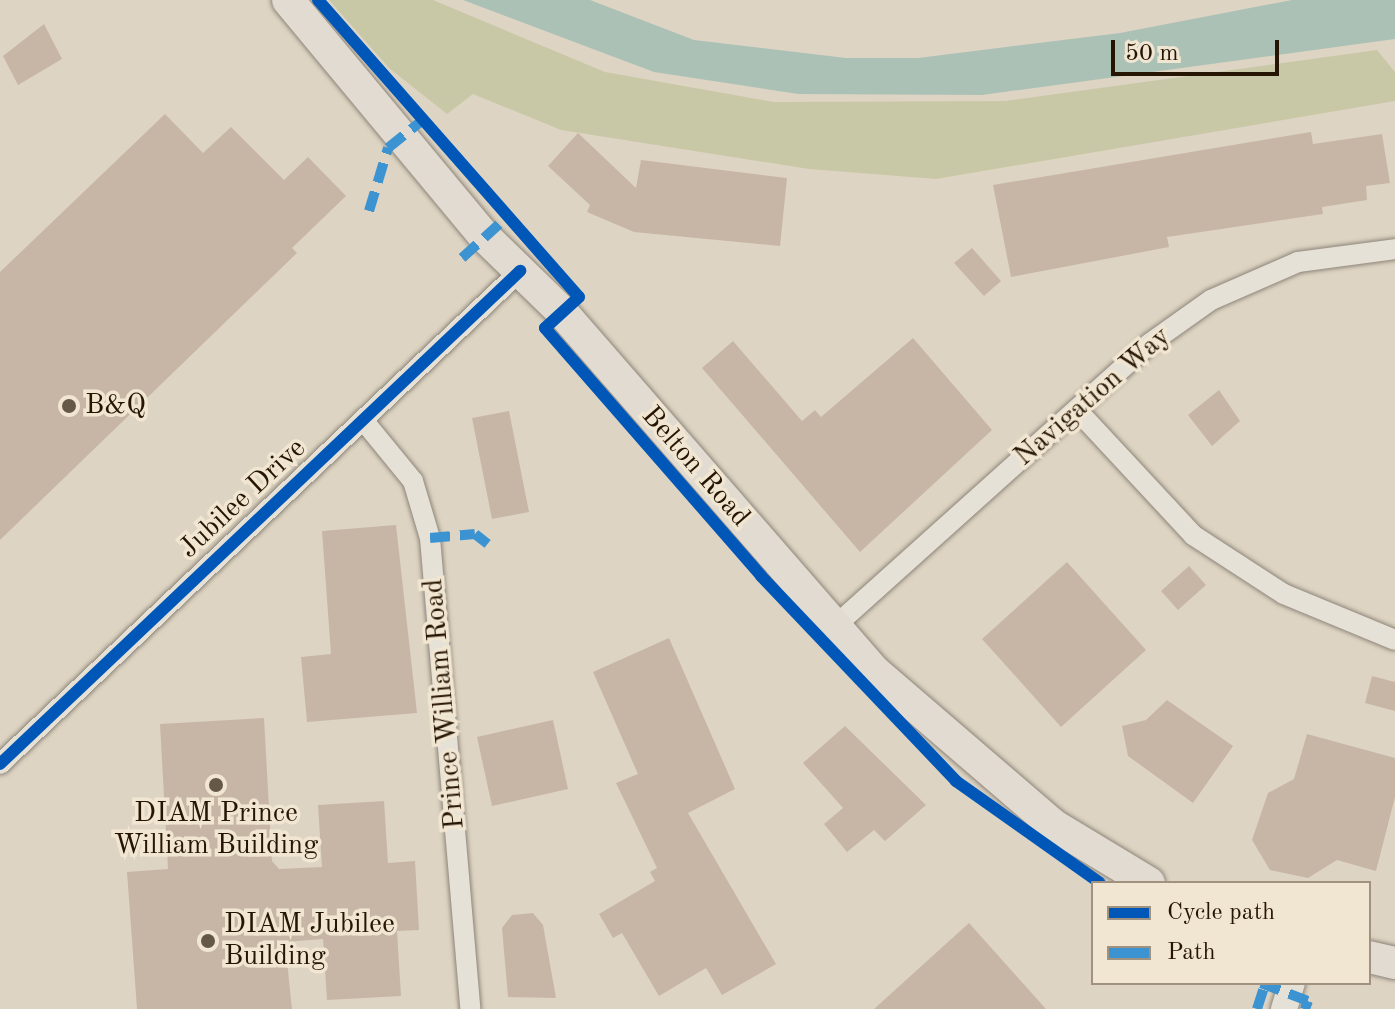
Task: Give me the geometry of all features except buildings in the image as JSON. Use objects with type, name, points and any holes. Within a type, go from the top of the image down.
[{"type":"main road","name":"Belton Road","points":[[288,0],[520,271],[835,626],[1000,784],[1146,881]]},
{"type":"main road","points":[[1371,957],[1395,963]]},
{"type":"street","name":"Navigation Way","points":[[835,626],[1077,410],[1211,300],[1298,262],[1395,249]]},
{"type":"street","name":"Jubilee Drive","points":[[0,764],[520,271]]},
{"type":"street","points":[[1077,410],[1193,535],[1284,594],[1395,640]]},
{"type":"street","name":"Prince William Road","points":[[363,420],[413,481],[430,538],[470,1009]]},
{"type":"street","points":[[1284,1009],[1291,985]]},
{"type":"green space","points":[[329,0],[433,0],[605,72],[774,102],[1005,101],[1377,50],[1395,72],[1395,101],[936,179],[809,169],[561,130],[473,94],[447,114],[389,68]]},
{"type":"shaded area","points":[[463,0],[590,0],[694,40],[846,58],[918,58],[1120,33],[1292,0],[1395,0],[1395,39],[982,95],[798,94],[654,72]]},
{"type":"marked path","points":[[369,211],[388,148],[424,119]]},
{"type":"marked path","points":[[462,258],[508,216]]},
{"type":"marked path","points":[[430,538],[475,534],[488,544]]},
{"type":"marked path","points":[[1266,985],[1308,1001],[1305,1009]]},
{"type":"marked path","points":[[1257,1009],[1264,988]]},
{"type":"cycle path","points":[[318,0],[579,297],[545,328],[761,576],[956,781],[1097,881]]},
{"type":"cycle path","points":[[0,764],[520,271]]},
{"type":"place","name":"B&Q","points":[[69,406]]},
{"type":"place","name":"DIAM Prince William Building","points":[[216,785]]},
{"type":"place","name":"DIAM Jubilee Building","points":[[208,941]]}]
